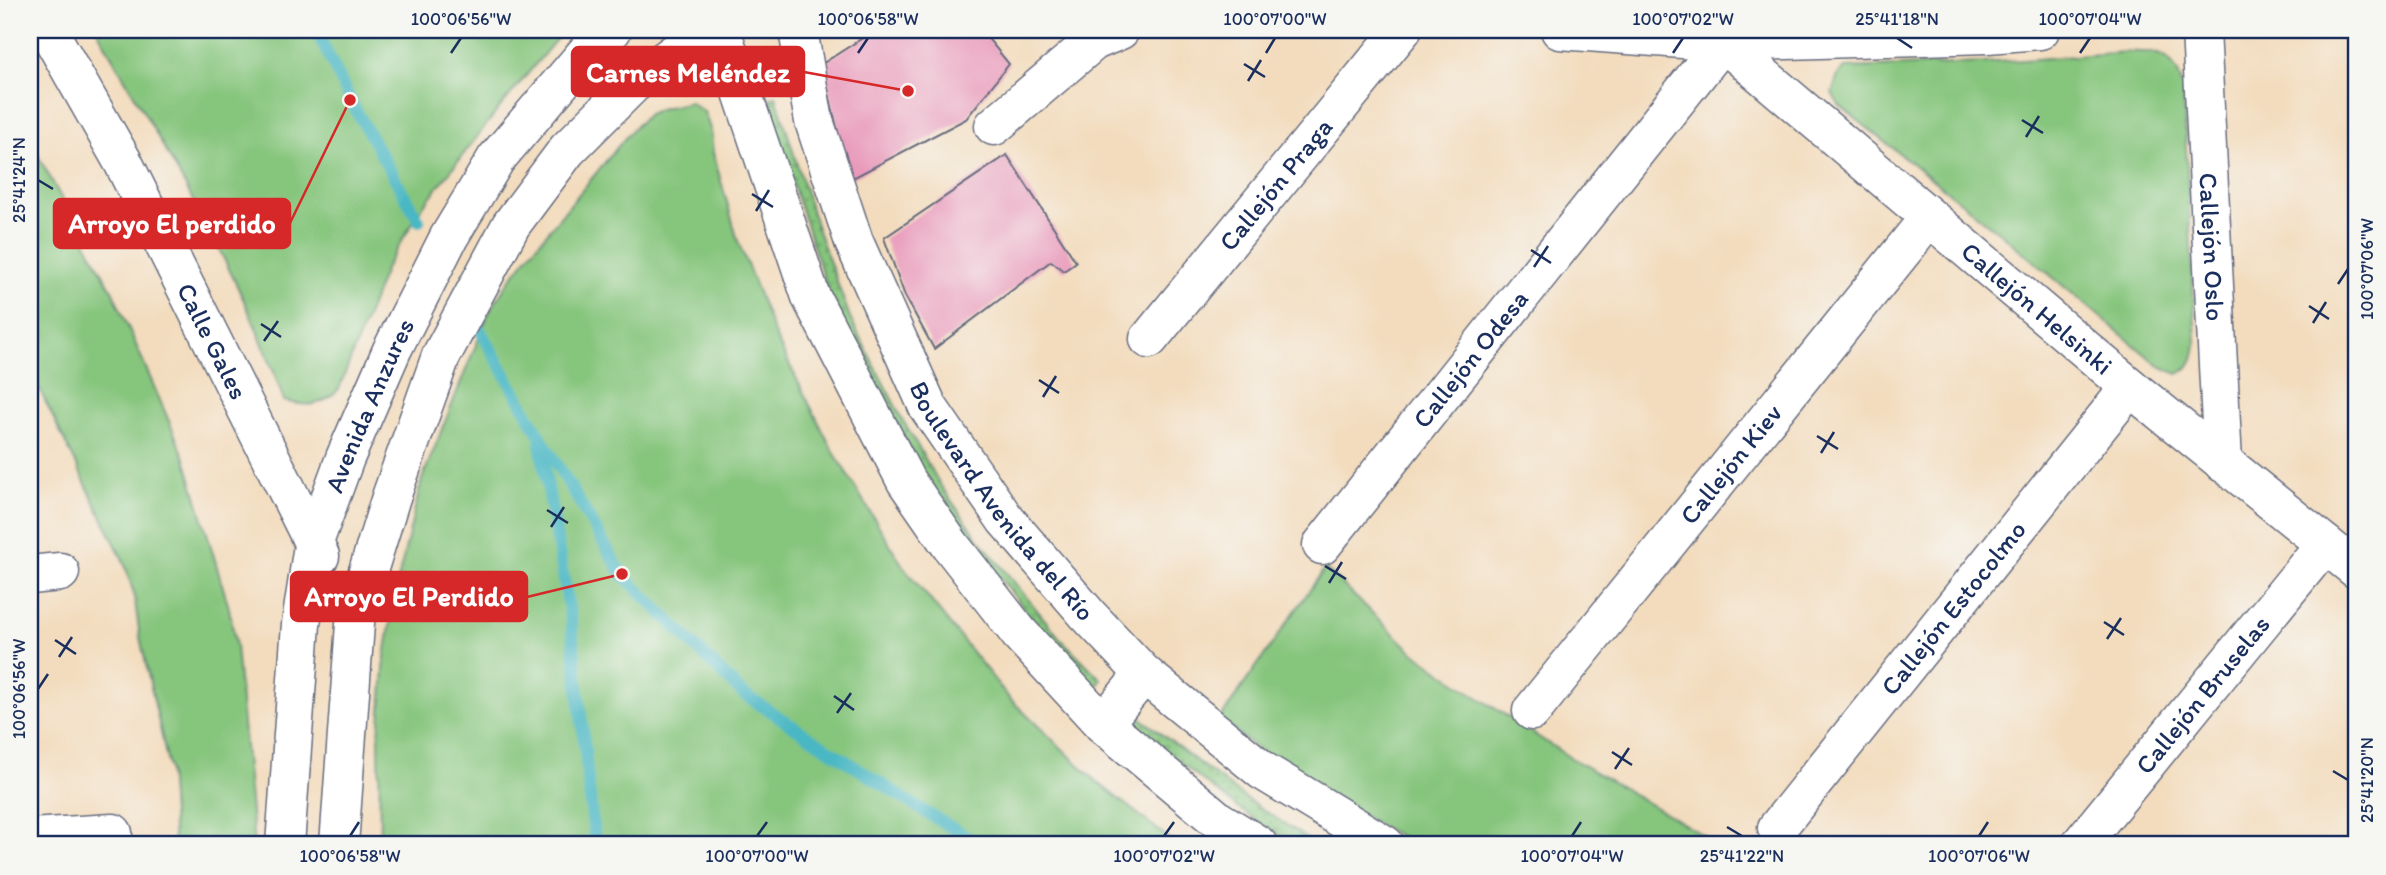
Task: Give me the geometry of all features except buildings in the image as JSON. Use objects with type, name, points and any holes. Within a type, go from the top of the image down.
[{"type":"street","name":"Calle Gales","points":[[48,30],[123,162],[313,545],[356,610]]},
{"type":"street","name":"Avenida Anzures","points":[[285,845],[302,624],[313,545],[345,458],[392,350],[449,237],[496,159],[593,45],[612,30]]},
{"type":"street","name":"Avenida Anzures","points":[[356,610],[391,497],[441,356],[511,225],[567,150],[633,84],[706,30]]},
{"type":"street","points":[[721,30],[811,297],[905,481],[951,546],[1019,633],[1103,724],[1219,821],[1258,845]]},
{"type":"street","name":"Boulevard Avenida del Río","points":[[798,30],[814,121],[855,242],[928,407],[1005,519],[1088,615],[1144,674],[1263,771],[1385,845]]},
{"type":"street","points":[[994,125],[1094,41],[1120,30]]},
{"type":"street","name":"Callejón Praga","points":[[1149,339],[1402,30]]},
{"type":"street","points":[[1560,30],[1723,42],[2039,30]]},
{"type":"street","name":"Callejón Oslo","points":[[2201,30],[2223,463]]},
{"type":"street","name":"Callejón Helsinki","points":[[1723,42],[2130,387],[2356,569]]},
{"type":"street","name":"Callejón Odesa","points":[[1321,545],[1723,42]]},
{"type":"street","name":"Callejón Kiev","points":[[1532,711],[1929,218]]},
{"type":"street","name":"Callejón Estocolmo","points":[[1777,828],[2130,387]]},
{"type":"street","name":"Callejón Bruselas","points":[[2080,845],[2325,544]]},
{"type":"street","points":[[339,845],[356,610]]},
{"type":"street","points":[[1103,724],[1144,674]]},
{"type":"street","points":[[30,838],[113,833]]},
{"type":"green space","points":[[97,30],[564,30],[421,209],[386,267],[339,389],[320,402],[307,405],[284,401],[246,304],[223,257]]},
{"type":"green space","points":[[2148,52],[2164,56],[2175,67],[2183,88],[2196,344],[2191,363],[2177,374],[2158,365],[2001,234],[1839,105],[1832,93],[1838,75],[1845,68],[1983,63]]},
{"type":"green space","points":[[776,96],[816,225],[851,320],[902,419],[941,486],[978,538],[1059,637],[1101,679],[1099,684],[1094,685],[1087,679],[1043,633],[931,489],[829,294],[778,139],[769,103],[771,98]]},
{"type":"green space","points":[[690,102],[704,112],[711,131],[713,153],[738,241],[775,336],[832,449],[903,566],[1009,698],[1096,781],[1177,845],[380,845],[379,736],[385,656],[397,584],[422,479],[488,315],[506,285],[536,246],[630,132],[648,114]]},
{"type":"green space","points":[[30,141],[113,292],[185,458],[229,608],[236,646],[254,845],[174,845],[169,769],[140,637],[134,594],[124,562],[30,370]]},
{"type":"green space","points":[[1325,568],[1412,651],[1470,692],[1566,755],[1720,845],[1417,845],[1271,760],[1220,719]]},
{"type":"green space","points":[[1137,715],[1242,796],[1317,845],[1295,845],[1239,809],[1135,727],[1133,721]]},
{"type":"waterway","points":[[316,30],[350,100],[419,221]]},
{"type":"waterway","points":[[472,316],[622,574],[742,693],[920,809],[981,845]]},
{"type":"waterway","points":[[540,443],[571,620],[595,845]]},
{"type":"place","name":"Carnes Meléndez","points":[[908,91]]},
{"type":"place","name":"Arroyo El perdido","points":[[350,100]]},
{"type":"place","name":"Arroyo El Perdido","points":[[622,574]]}]
